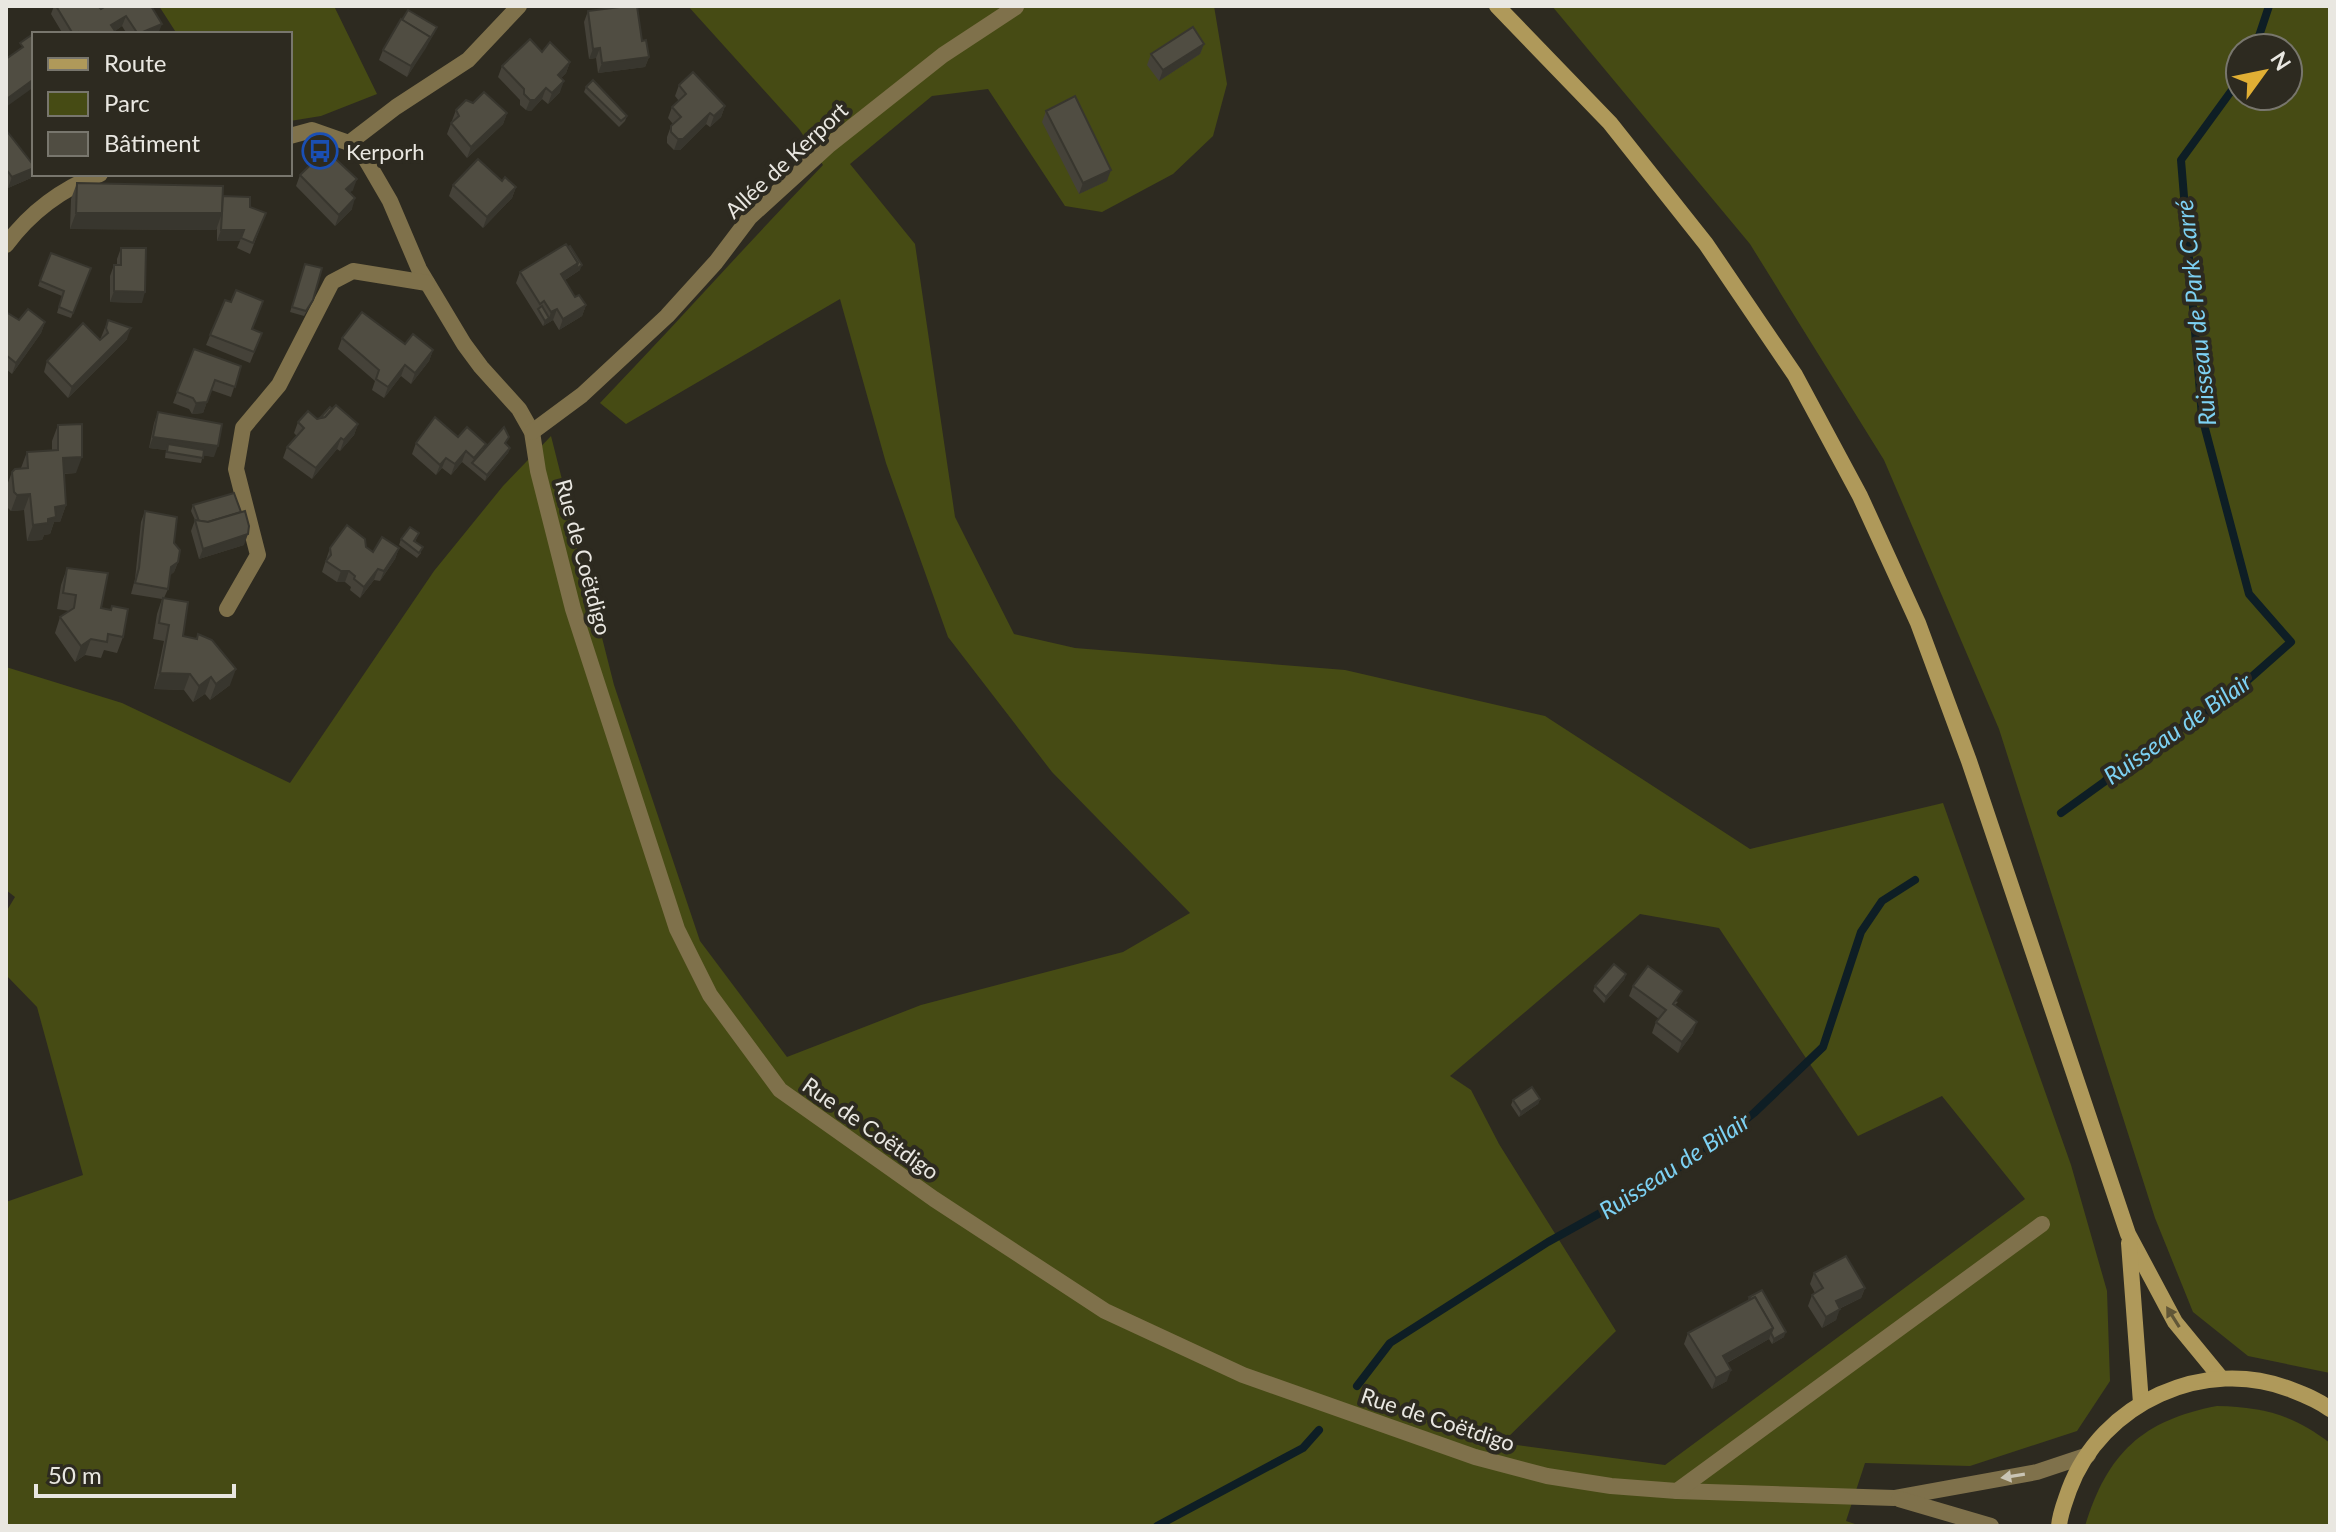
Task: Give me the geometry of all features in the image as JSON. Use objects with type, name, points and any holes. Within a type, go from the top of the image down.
[{"type":"main road","points":[[1497,6],[1610,123],[1706,244],[1795,375],[1860,496],[1918,623],[1964,747],[2128,1234],[2175,1322],[2221,1378]]},
{"type":"main road","points":[[2128,1234],[2141,1403]]},
{"type":"main road","points":[[2059,1526],[2076,1471],[2104,1433],[2141,1403],[2180,1386],[2221,1378],[2273,1382],[2327,1402]]},
{"type":"street","points":[[292,135],[312,130],[349,143],[396,107],[468,60],[519,6]]},
{"type":"street","name":"Allée de Kerport","points":[[532,432],[582,395],[667,316],[716,262],[750,217],[828,146],[943,55],[1016,7]]},
{"type":"street","name":"Rue de Coëtdigo","points":[[349,143],[365,158],[381,183],[427,283],[464,344],[519,409],[532,432],[538,471],[573,609],[677,929],[710,995],[780,1090],[934,1199],[1105,1311],[1243,1375],[1475,1457],[1547,1476],[1611,1486],[1894,1498],[2037,1472],[2088,1455]]},
{"type":"street","points":[[6,245],[66,180],[89,176]]},
{"type":"street","points":[[227,609],[258,555],[236,469],[243,428],[279,385],[332,282],[353,271],[427,283]]},
{"type":"street","points":[[1677,1491],[2042,1224]]},
{"type":"street","name":"Rue de Coëtdigo","points":[[1894,1498],[1991,1526]]},
{"type":"green space","points":[[159,6],[334,6],[377,94],[321,116],[292,121],[292,32],[176,32]]},
{"type":"green space","points":[[688,6],[1214,6],[1227,84],[1213,136],[1173,174],[1102,212],[1065,206],[988,89],[932,96],[850,164],[915,244],[955,517],[1014,634],[1075,648],[1345,670],[1545,716],[1750,849],[1943,803],[2071,1165],[2107,1291],[2110,1381],[2077,1431],[1970,1466],[1865,1463],[1846,1521],[1861,1526],[6,1526],[6,1202],[83,1175],[37,1007],[6,975],[6,912],[15,897],[6,890],[6,667],[122,703],[290,783],[434,571],[503,486],[551,436],[614,685],[700,941],[787,1057],[921,1005],[1123,952],[1190,913],[1052,772],[948,637],[886,463],[840,299],[626,424],[600,403],[823,165],[799,129]],"holes":[[[1640,914],[1719,928],[1858,1136],[1942,1096],[2025,1199],[1665,1465],[1502,1443],[1616,1331],[1499,1144],[1471,1090],[1450,1076]]]},
{"type":"green space","points":[[1552,6],[2330,6],[2330,1373],[2248,1356],[2193,1312],[2155,1218],[1999,729],[1884,460],[1750,244]]},
{"type":"green space","points":[[2217,1406],[2277,1414],[2330,1443],[2330,1526],[2085,1526],[2104,1478],[2132,1444],[2168,1420]]},
{"type":"building","points":[[56,6],[98,6],[101,9],[106,6],[151,6],[162,24],[137,32],[126,16],[111,25],[116,32],[72,32]]},
{"type":"building","points":[[637,6],[642,41],[646,40],[649,57],[602,63],[600,48],[593,49],[588,11]]},
{"type":"building","points":[[408,10],[437,27],[428,42],[430,37],[402,20]]},
{"type":"building","points":[[401,19],[430,37],[411,66],[383,50]]},
{"type":"building","points":[[1193,27],[1204,44],[1163,70],[1151,54]]},
{"type":"building","points":[[32,35],[32,80],[8,98],[6,59],[23,47],[20,43]]},
{"type":"building","points":[[530,39],[542,52],[550,42],[570,62],[558,75],[564,81],[552,93],[546,88],[535,100],[524,94],[524,89],[502,66]]},
{"type":"building","points":[[693,72],[725,106],[714,116],[710,113],[683,139],[678,139],[671,132],[671,126],[681,117],[672,107],[686,94],[679,85]]},
{"type":"building","points":[[593,80],[627,116],[621,121],[586,87]]},
{"type":"building","points":[[484,92],[507,113],[471,147],[451,123],[459,116],[456,110],[466,100],[473,103]]},
{"type":"building","points":[[1075,96],[1111,170],[1083,183],[1046,111]]},
{"type":"building","points":[[6,130],[32,163],[32,169],[12,177],[6,169]]},
{"type":"building","points":[[326,150],[357,179],[346,189],[355,198],[339,215],[300,175]]},
{"type":"building","points":[[478,159],[502,181],[505,177],[516,187],[487,217],[453,185]]},
{"type":"building","points":[[77,183],[223,186],[222,213],[76,213]]},
{"type":"building","points":[[223,196],[250,197],[250,207],[266,213],[253,243],[241,238],[244,230],[221,230]]},
{"type":"building","points":[[566,244],[578,263],[561,274],[575,297],[579,295],[586,305],[563,319],[557,309],[551,312],[544,301],[540,304],[520,272]]},
{"type":"building","points":[[570,246],[582,265],[576,269],[578,263]]},
{"type":"building","points":[[121,248],[146,248],[145,292],[114,291],[114,265],[121,265]]},
{"type":"building","points":[[51,253],[91,268],[73,313],[59,307],[64,291],[40,281]]},
{"type":"building","points":[[305,264],[322,268],[313,300],[306,311],[292,307]]},
{"type":"building","points":[[236,290],[263,301],[252,329],[262,333],[254,352],[210,335],[225,300],[231,302]]},
{"type":"building","points":[[542,306],[549,318],[545,321],[538,309]]},
{"type":"building","points":[[28,309],[45,322],[16,363],[6,355],[6,312],[19,320]]},
{"type":"building","points":[[362,312],[405,344],[413,334],[433,350],[415,373],[405,365],[388,387],[376,379],[379,370],[342,338]]},
{"type":"building","points":[[108,320],[131,328],[72,387],[47,361],[83,323],[100,340],[108,333]]},
{"type":"building","points":[[194,349],[241,366],[235,387],[215,380],[207,402],[196,403],[193,398],[177,392]]},
{"type":"building","points":[[336,405],[358,424],[344,440],[341,438],[316,468],[287,447],[304,428],[298,422],[308,411],[317,419],[325,417]]},
{"type":"building","points":[[158,412],[222,424],[218,446],[153,437]]},
{"type":"building","points":[[435,417],[458,437],[467,427],[486,444],[474,458],[466,451],[455,464],[446,458],[440,465],[416,443]]},
{"type":"building","points":[[82,424],[82,457],[63,458],[66,505],[55,507],[56,517],[48,519],[48,523],[33,525],[30,494],[17,495],[14,492],[12,472],[28,468],[27,452],[58,450],[58,425]]},
{"type":"building","points":[[504,427],[509,437],[505,443],[510,448],[487,475],[472,463]]},
{"type":"building","points":[[168,444],[204,450],[203,458],[167,452]]},
{"type":"building","points":[[234,493],[241,512],[208,522],[199,521],[193,505]]},
{"type":"building","points":[[145,511],[177,517],[174,543],[180,550],[178,562],[171,567],[168,589],[135,583]]},
{"type":"building","points":[[245,511],[248,534],[203,549],[195,520],[208,522]]},
{"type":"building","points":[[347,525],[365,539],[366,547],[373,552],[382,537],[399,548],[384,571],[378,569],[364,587],[349,571],[341,571],[326,561],[331,555],[330,548]]},
{"type":"building","points":[[410,527],[419,533],[414,541],[423,547],[419,553],[401,539]]},
{"type":"building","points":[[67,568],[108,573],[101,608],[111,610],[112,606],[128,609],[123,637],[108,634],[107,642],[91,639],[81,646],[60,617],[74,608],[76,595],[63,593]]},
{"type":"building","points":[[163,598],[188,602],[183,636],[197,639],[198,634],[212,640],[236,669],[216,684],[211,677],[199,686],[190,674],[160,673],[169,625],[159,623]]},
{"type":"building","points":[[1614,964],[1626,974],[1606,997],[1595,986]]},
{"type":"building","points":[[1648,966],[1682,991],[1673,1004],[1697,1022],[1682,1042],[1656,1022],[1666,1010],[1633,986]]},
{"type":"building","points":[[1532,1087],[1540,1099],[1521,1112],[1513,1100]]},
{"type":"building","points":[[1846,1256],[1865,1288],[1836,1301],[1840,1309],[1826,1317],[1812,1295],[1823,1288],[1814,1273]]},
{"type":"building","points":[[1762,1290],[1786,1332],[1774,1339],[1771,1333],[1773,1328],[1755,1297],[1749,1297]]},
{"type":"building","points":[[1755,1297],[1773,1328],[1723,1356],[1731,1370],[1716,1378],[1688,1333]]},
{"type":"waterway","name":"Ruisseau de Park Carré","points":[[2260,32],[2269,6]]},
{"type":"waterway","name":"Ruisseau de Park Carré","points":[[2061,813],[2104,782],[2126,761],[2222,703],[2291,642],[2249,594],[2202,417],[2181,160],[2224,101]]},
{"type":"waterway","name":"Ruisseau de Bilair","points":[[1357,1386],[1390,1343],[1548,1242],[1663,1178],[1713,1146],[1754,1113],[1823,1047],[1861,932],[1882,901],[1915,880]]},
{"type":"waterway","name":"Ruisseau de Bilair","points":[[1157,1526],[1303,1448],[1319,1430]]},
{"type":"place","name":"Kerporh","points":[[320,151]]}]
